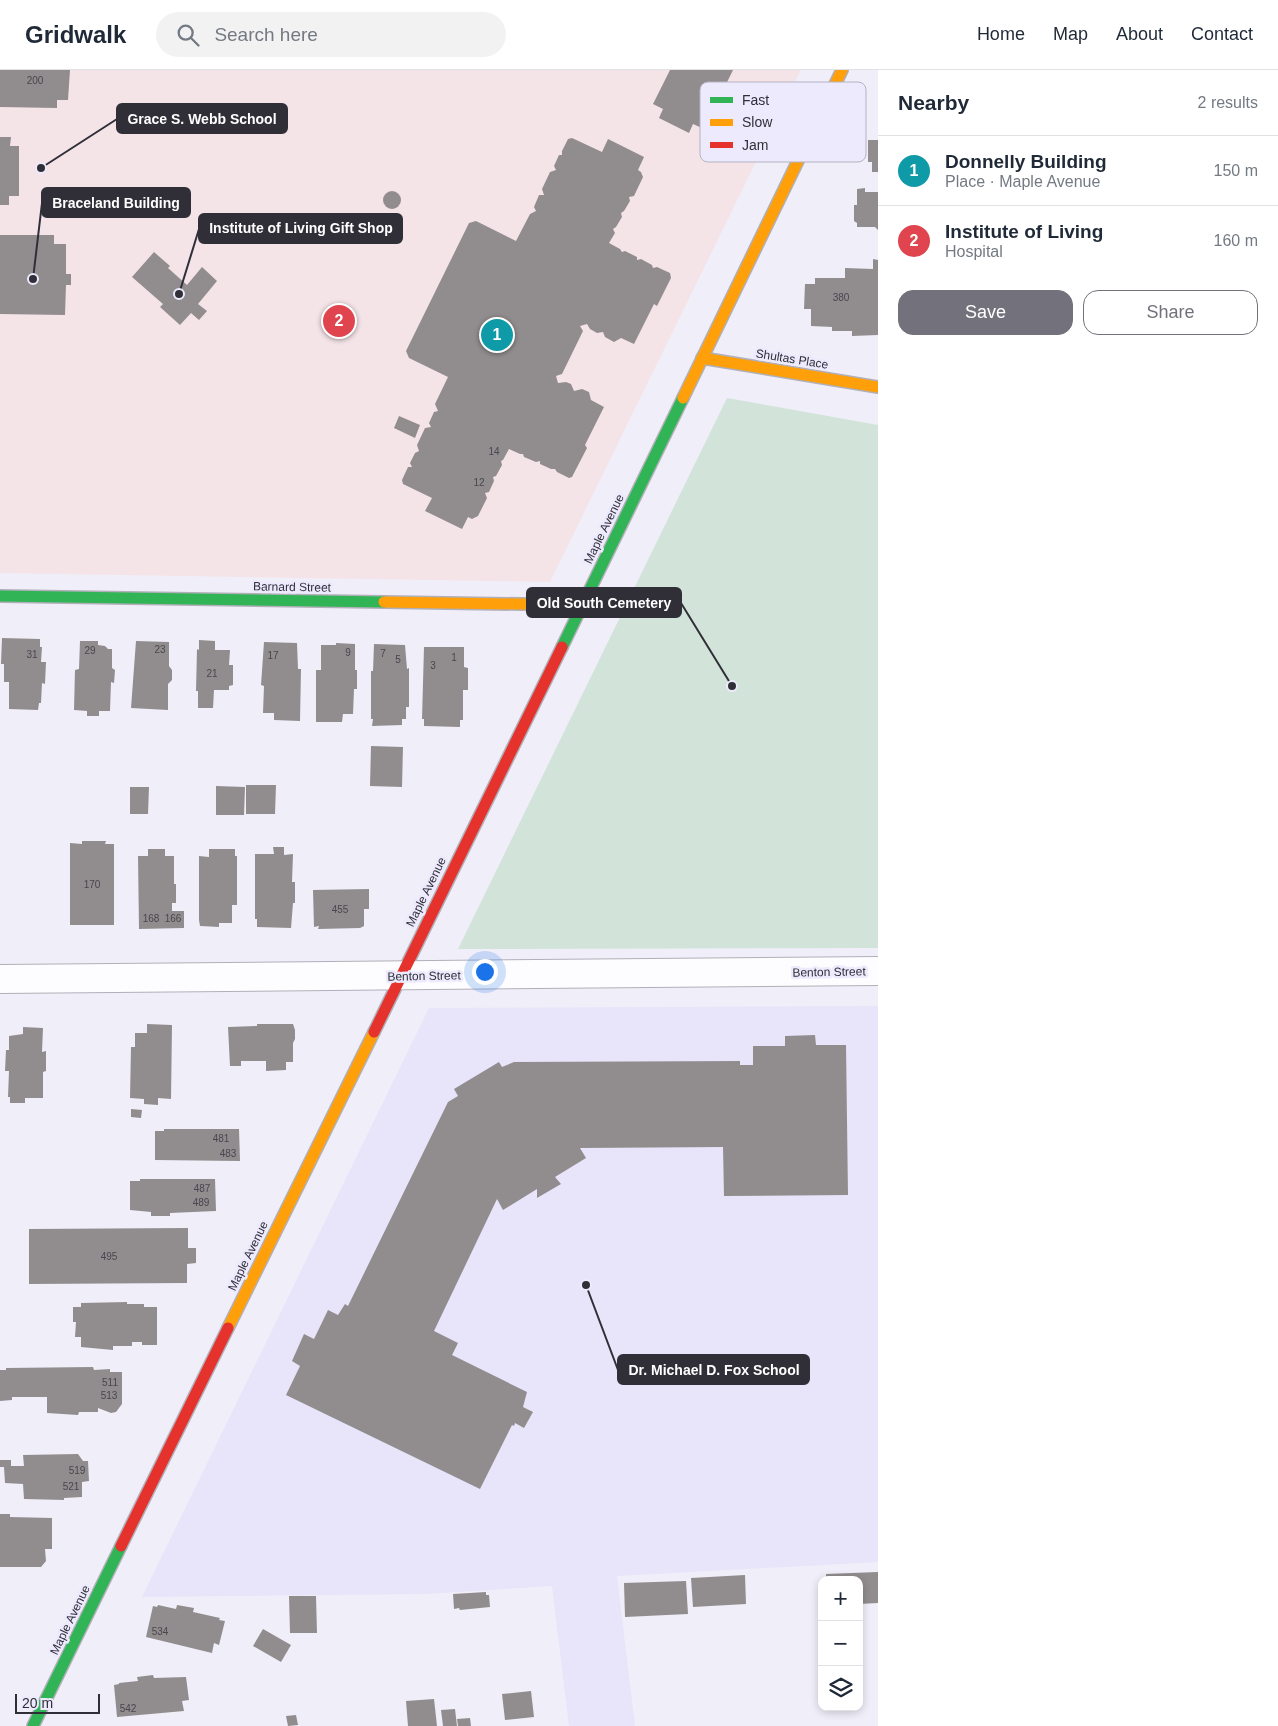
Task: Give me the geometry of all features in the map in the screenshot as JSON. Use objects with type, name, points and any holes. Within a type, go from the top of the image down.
[{"type":"main road","name":"Maple Avenue","points":[[836,82],[842,70]]},
{"type":"main road","name":"Maple Avenue","points":[[34,1726],[583,605],[797,162]]},
{"type":"main road","name":"Shultas Place","points":[[702,358],[878,387]]},
{"type":"main road","name":"Barnard Street","points":[[0,596],[583,605]]},
{"type":"street","name":"Benton Street","points":[[0,978],[878,971]]},
{"type":"shaded area","points":[[0,70],[801,70],[795,82],[700,82],[700,162],[756,162],[550,582],[0,573]]},
{"type":"shaded area","points":[[878,1006],[878,1562],[617,1576],[635,1726],[569,1726],[552,1586],[424,1594],[142,1597],[429,1008]]},
{"type":"green space","points":[[727,398],[878,425],[878,948],[458,949]]},
{"type":"building","points":[[0,70],[70,70],[68,100],[57,100],[57,108],[0,107]]},
{"type":"building","points":[[670,70],[733,70],[727,82],[700,82],[700,127],[693,124],[689,133],[659,118],[663,109],[653,104]]},
{"type":"building","points":[[0,137],[11,137],[10,146],[19,146],[19,196],[9,196],[9,205],[0,205]]},
{"type":"building","points":[[572,138],[602,152],[608,139],[644,157],[638,170],[643,177],[634,196],[629,197],[630,201],[621,213],[622,217],[616,227],[613,229],[615,233],[609,243],[622,252],[625,251],[637,257],[637,260],[641,259],[652,265],[653,268],[657,267],[670,273],[671,278],[657,306],[654,304],[634,344],[621,338],[614,342],[605,337],[603,332],[597,333],[590,329],[587,324],[580,326],[583,331],[562,374],[556,376],[558,383],[566,382],[571,384],[574,391],[582,389],[589,392],[591,400],[604,407],[585,445],[587,448],[572,477],[569,478],[555,469],[540,464],[540,461],[536,462],[524,457],[523,454],[509,449],[501,461],[502,465],[496,476],[493,477],[494,481],[489,492],[485,493],[487,498],[478,516],[472,519],[468,517],[462,529],[425,511],[432,498],[403,484],[402,480],[408,467],[412,467],[410,463],[415,453],[419,451],[417,445],[425,428],[431,427],[429,423],[434,412],[438,411],[435,404],[448,377],[409,358],[406,351],[469,223],[476,221],[516,241],[530,214],[536,211],[534,207],[539,195],[544,195],[542,189],[550,172],[556,170],[554,166],[559,155],[562,155],[568,139]]},
{"type":"building","points":[[868,140],[878,140],[878,172],[872,172],[872,162],[868,162]]},
{"type":"building","points":[[865,188],[865,192],[878,192],[878,230],[875,227],[857,227],[857,223],[854,221],[857,189]]},
{"type":"building","points":[[392,191],[398,194],[401,200],[398,206],[392,209],[386,206],[383,200],[386,194]]},
{"type":"building","points":[[0,235],[54,235],[54,244],[66,244],[66,274],[71,274],[71,285],[66,285],[65,315],[0,314]]},
{"type":"building","points":[[154,252],[187,285],[202,267],[217,281],[198,304],[207,311],[199,320],[191,313],[180,325],[160,307],[163,304],[132,277]]},
{"type":"building","points":[[873,259],[878,260],[878,335],[852,336],[852,331],[832,331],[832,327],[811,326],[811,309],[804,309],[805,284],[815,284],[815,278],[845,278],[845,268],[873,269]]},
{"type":"building","points":[[399,416],[420,425],[415,438],[394,428]]},
{"type":"building","points":[[2,638],[40,639],[40,647],[42,647],[41,662],[46,662],[45,684],[42,683],[41,703],[39,703],[38,710],[9,709],[9,682],[4,682],[4,664],[1,664]]},
{"type":"building","points":[[199,640],[215,641],[215,650],[230,650],[229,665],[233,665],[233,685],[229,686],[229,690],[214,690],[213,708],[198,708],[198,691],[196,691]]},
{"type":"building","points":[[80,641],[98,641],[98,645],[112,649],[112,668],[115,670],[114,683],[111,682],[110,711],[99,711],[99,716],[87,716],[87,711],[74,710],[75,670],[79,669]]},
{"type":"building","points":[[136,641],[169,642],[169,666],[172,670],[172,680],[168,684],[168,710],[131,708]]},
{"type":"building","points":[[264,642],[297,643],[298,669],[301,669],[300,721],[274,720],[274,713],[263,713],[264,686],[261,685]]},
{"type":"building","points":[[336,643],[355,644],[357,689],[354,689],[353,714],[343,714],[342,722],[316,722],[316,670],[321,670],[321,645],[336,645]]},
{"type":"building","points":[[374,644],[405,645],[407,669],[409,668],[409,707],[406,707],[406,719],[402,719],[402,725],[372,726],[371,671],[373,671]]},
{"type":"building","points":[[424,647],[464,647],[464,667],[468,668],[468,690],[463,690],[463,720],[460,720],[460,727],[424,726],[424,719],[422,719]]},
{"type":"building","points":[[371,746],[403,747],[402,787],[370,786]]},
{"type":"building","points":[[246,785],[276,785],[275,814],[246,814]]},
{"type":"building","points":[[216,786],[245,787],[244,815],[216,815]]},
{"type":"building","points":[[130,787],[149,787],[148,814],[130,814]]},
{"type":"building","points":[[82,841],[106,841],[105,844],[114,844],[114,925],[70,925],[70,843],[82,844]]},
{"type":"building","points":[[273,847],[284,847],[284,855],[293,854],[292,882],[295,882],[295,903],[293,903],[291,928],[257,927],[257,919],[255,919],[255,854],[274,854]]},
{"type":"building","points":[[148,849],[165,849],[165,856],[174,856],[176,903],[172,903],[172,911],[184,911],[184,928],[139,929],[138,856],[148,856]]},
{"type":"building","points":[[209,849],[235,849],[235,856],[237,856],[237,905],[232,905],[232,923],[219,923],[219,927],[200,926],[199,920],[199,856],[209,857]]},
{"type":"building","points":[[369,889],[369,909],[364,909],[364,926],[360,928],[318,929],[319,926],[314,927],[313,890]]},
{"type":"building","points":[[147,1024],[172,1025],[171,1099],[158,1098],[158,1105],[144,1104],[144,1099],[130,1098],[131,1047],[135,1047],[135,1033],[147,1033]]},
{"type":"building","points":[[257,1024],[293,1024],[295,1039],[293,1043],[293,1062],[286,1062],[286,1070],[266,1071],[266,1061],[241,1061],[241,1066],[230,1066],[228,1027],[257,1026]]},
{"type":"building","points":[[23,1027],[43,1028],[42,1052],[46,1051],[46,1071],[43,1072],[43,1098],[25,1098],[25,1103],[10,1103],[10,1097],[8,1097],[9,1071],[5,1071],[6,1050],[9,1050],[9,1036],[23,1034]]},
{"type":"building","points":[[815,1035],[816,1045],[846,1045],[848,1195],[724,1196],[723,1147],[580,1148],[586,1158],[555,1177],[561,1184],[537,1198],[537,1189],[503,1210],[497,1199],[434,1331],[458,1343],[452,1355],[527,1392],[523,1407],[533,1412],[524,1428],[515,1423],[514,1426],[512,1425],[480,1489],[286,1395],[300,1366],[292,1361],[304,1334],[314,1339],[328,1310],[338,1315],[345,1304],[348,1306],[448,1102],[458,1096],[454,1089],[499,1062],[502,1067],[514,1062],[740,1061],[740,1065],[753,1065],[753,1046],[785,1046],[785,1036]]},
{"type":"building","points":[[131,1109],[142,1110],[141,1118],[131,1117]]},
{"type":"building","points":[[164,1129],[239,1129],[240,1161],[155,1160],[155,1131],[164,1131]]},
{"type":"building","points":[[140,1179],[215,1179],[216,1211],[170,1213],[170,1216],[151,1216],[151,1212],[130,1210],[130,1181],[140,1181]]},
{"type":"building","points":[[188,1228],[188,1248],[196,1248],[196,1263],[187,1264],[187,1283],[29,1284],[29,1229]]},
{"type":"building","points":[[127,1302],[127,1304],[144,1304],[144,1307],[157,1307],[157,1345],[142,1345],[142,1342],[132,1342],[132,1346],[113,1346],[113,1350],[81,1347],[81,1337],[75,1337],[76,1322],[73,1322],[73,1307],[81,1307],[81,1303]]},
{"type":"building","points":[[93,1367],[94,1370],[110,1369],[110,1372],[122,1372],[122,1404],[116,1412],[111,1413],[98,1408],[98,1412],[79,1412],[78,1415],[47,1413],[47,1397],[12,1397],[12,1400],[0,1401],[0,1370],[6,1370],[6,1368]]},
{"type":"building","points":[[78,1454],[83,1461],[88,1461],[89,1481],[82,1482],[82,1497],[64,1498],[64,1500],[24,1499],[23,1484],[5,1483],[4,1467],[0,1467],[0,1460],[11,1460],[11,1466],[24,1466],[23,1455]]},
{"type":"building","points":[[0,1514],[10,1514],[10,1517],[52,1518],[52,1549],[45,1549],[46,1561],[41,1567],[0,1567]]},
{"type":"building","points":[[878,1572],[878,1603],[863,1604],[863,1576],[826,1576],[826,1574]]},
{"type":"building","points":[[745,1575],[746,1604],[693,1607],[691,1578]]},
{"type":"building","points":[[686,1581],[688,1614],[625,1617],[624,1583]]},
{"type":"building","points":[[486,1592],[486,1595],[489,1595],[490,1607],[454,1609],[453,1594]]},
{"type":"building","points":[[289,1596],[316,1596],[317,1633],[290,1633]]},
{"type":"building","points":[[158,1605],[176,1609],[177,1605],[194,1608],[193,1612],[220,1618],[219,1620],[225,1621],[219,1645],[214,1643],[212,1653],[146,1637],[153,1606],[157,1607]]},
{"type":"building","points":[[263,1629],[291,1645],[281,1662],[253,1646]]},
{"type":"building","points":[[153,1675],[154,1678],[186,1677],[189,1700],[182,1701],[184,1711],[117,1717],[114,1685],[138,1681],[137,1677]]},
{"type":"building","points":[[531,1691],[534,1717],[505,1720],[502,1694]]},
{"type":"building","points":[[434,1699],[437,1726],[408,1726],[406,1701]]},
{"type":"building","points":[[455,1709],[457,1726],[443,1726],[441,1710]]},
{"type":"building","points":[[296,1715],[298,1725],[288,1726],[286,1716]]},
{"type":"building","points":[[470,1718],[471,1726],[458,1726],[457,1719]]},
{"type":"traffic: fast","points":[[562,647],[683,398]]},
{"type":"traffic: fast","points":[[0,596],[384,602]]},
{"type":"traffic: fast","points":[[33,1726],[121,1546]]},
{"type":"traffic: slow","points":[[836,82],[842,70]]},
{"type":"traffic: slow","points":[[683,398],[797,162]]},
{"type":"traffic: slow","points":[[702,358],[878,387]]},
{"type":"traffic: slow","points":[[384,602],[583,605]]},
{"type":"traffic: slow","points":[[228,1328],[374,1032]]},
{"type":"traffic: jam","points":[[374,1032],[562,647]]},
{"type":"traffic: jam","points":[[121,1546],[228,1328]]},
{"type":"place","name":"Grace S. Webb School","points":[[41,168]]},
{"type":"place","name":"Braceland Building","points":[[33,279]]},
{"type":"place","name":"Institute of Living Gift Shop","points":[[179,294]]},
{"type":"place","name":"Institute of Living","points":[[339,321]]},
{"type":"place","name":"Donnelly Building","points":[[497,335]]},
{"type":"place","name":"Old South Cemetery","points":[[732,686]]},
{"type":"place","name":"Dr. Michael D. Fox School","points":[[586,1285]]}]
